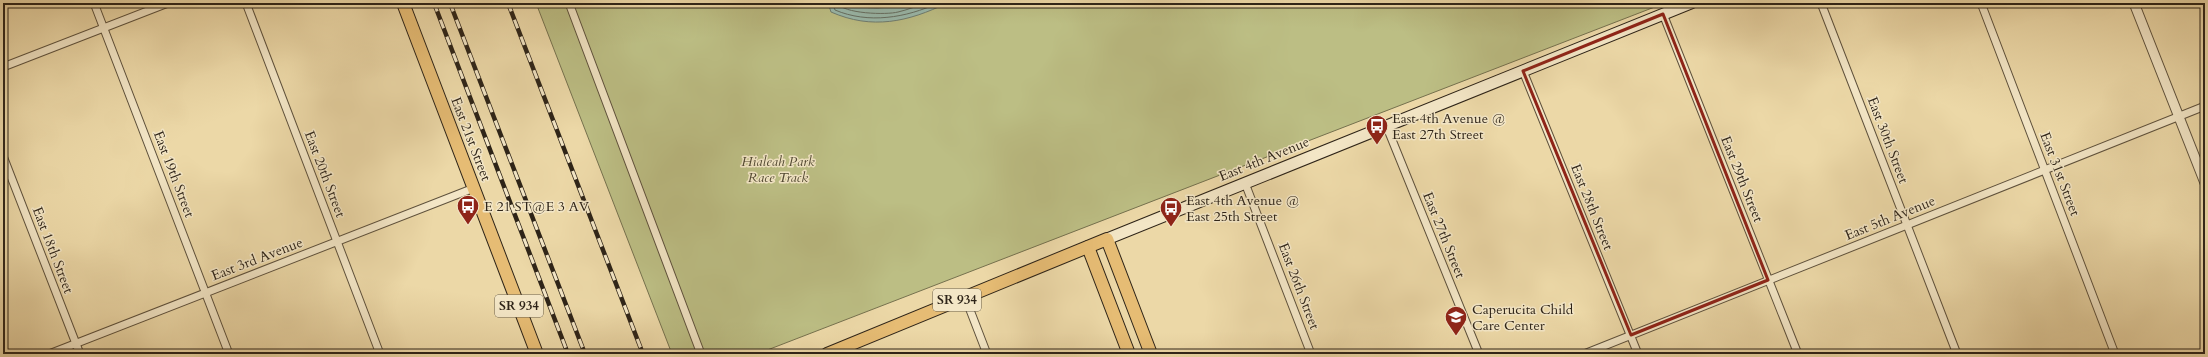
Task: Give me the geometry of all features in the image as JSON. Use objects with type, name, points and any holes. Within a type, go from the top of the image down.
[{"type":"main road","name":"East 21st Street","points":[[403,3],[537,354]]},
{"type":"main road","name":"East 4th Avenue","points":[[833,353],[1106,239],[1691,3]]},
{"type":"main road","points":[[1106,239],[1151,354]]},
{"type":"main road","points":[[1088,247],[1129,354]]},
{"type":"street","name":"East 19th Street","points":[[94,3],[229,354]]},
{"type":"street","points":[[3,67],[168,3]]},
{"type":"street","name":"East 20th Street","points":[[246,3],[380,354]]},
{"type":"street","points":[[569,3],[701,354]]},
{"type":"street","name":"East 30th Street","points":[[1821,3],[1957,354]]},
{"type":"street","name":"East 31st Street","points":[[1981,3],[2115,354]]},
{"type":"street","points":[[2134,3],[2205,183]]},
{"type":"street","name":"East 29th Street","points":[[1663,14],[1798,354]]},
{"type":"street","name":"East 28th Street","points":[[1523,71],[1638,354]]},
{"type":"street","name":"East 5th Avenue","points":[[1584,354],[2205,106]]},
{"type":"street","name":"East 27th Street","points":[[1386,125],[1479,354]]},
{"type":"street","name":"East 18th Street","points":[[3,156],[80,354]]},
{"type":"street","name":"East 26th Street","points":[[1245,183],[1311,354]]},
{"type":"street","name":"East 3rd Avenue","points":[[49,354],[474,188]]},
{"type":"street","points":[[965,297],[986,354]]},
{"type":"highlighted area","points":[[1663,14],[1768,280],[1631,335],[1523,71]]},
{"type":"green space","name":"Hialeah Park Race Track","points":[[536,3],[1665,3],[757,354],[672,354]]},
{"type":"water","points":[[828,3],[947,3],[932,10],[904,19],[875,22],[846,18],[831,12]]},
{"type":"railway","points":[[434,3],[568,354]]},
{"type":"railway","points":[[450,3],[585,354]]},
{"type":"railway","points":[[508,3],[643,354]]},
{"type":"place","name":"East 4th Avenue @ East 27th Street","points":[[1377,146]]},
{"type":"place","name":"E 21 ST@E 3 AV","points":[[468,226]]},
{"type":"place","name":"East 4th Avenue @ East 25th Street","points":[[1171,228]]},
{"type":"place","name":"Caperucita Child Care Center","points":[[1456,336]]}]
